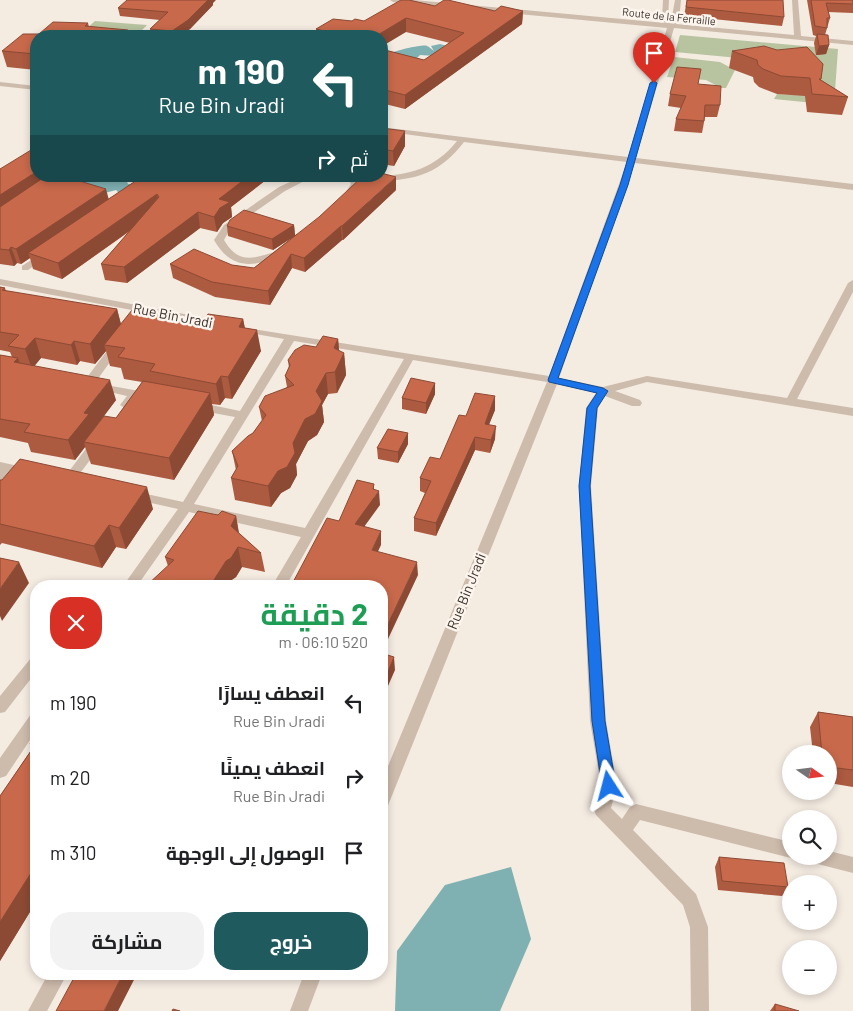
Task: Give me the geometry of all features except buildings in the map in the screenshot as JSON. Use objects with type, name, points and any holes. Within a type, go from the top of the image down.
[{"type":"street","name":"Route de la Ferraille","points":[[393,0],[853,43]]},
{"type":"street","name":"Rue Bin Jradi","points":[[666,0],[665,20],[670,26]]},
{"type":"street","name":"Rue Bin Jradi","points":[[388,786],[553,380],[624,185],[670,26],[676,21],[678,0]]},
{"type":"street","points":[[794,0],[798,38]]},
{"type":"street","points":[[0,84],[30,87]]},
{"type":"street","points":[[388,130],[853,187]]},
{"type":"street","points":[[388,178],[414,176],[426,172],[446,159],[462,139]]},
{"type":"street","points":[[287,249],[265,259],[242,260],[230,256],[219,240],[227,227],[282,189],[297,182]]},
{"type":"street","points":[[340,205],[353,190],[356,182]]},
{"type":"street","points":[[24,268],[57,246]]},
{"type":"street","name":"Rue Bin Jradi","points":[[0,282],[142,313],[553,380],[603,391],[647,379],[853,412]]},
{"type":"street","points":[[790,402],[853,283]]},
{"type":"street","points":[[134,580],[186,507],[290,338]]},
{"type":"street","points":[[121,412],[140,394],[83,383],[122,339]]},
{"type":"street","points":[[282,580],[410,357]]},
{"type":"street","points":[[636,403],[603,391],[592,408],[585,486],[598,721],[609,786],[602,810],[624,830],[690,900],[699,927],[700,1011]]},
{"type":"street","points":[[189,404],[244,415]]},
{"type":"street","points":[[86,485],[63,480],[104,434]]},
{"type":"street","points":[[0,479],[4,467],[42,475]]},
{"type":"street","points":[[122,493],[309,534]]},
{"type":"street","points":[[0,708],[30,670]]},
{"type":"street","points":[[0,771],[30,728]]},
{"type":"street","points":[[624,830],[636,812],[782,848]]},
{"type":"street","points":[[837,861],[853,865]]},
{"type":"street","points":[[37,1011],[55,980]]},
{"type":"street","points":[[298,1011],[311,980]]},
{"type":"green space","points":[[95,21],[147,25],[142,30],[85,30]]},
{"type":"green space","points":[[680,35],[838,49],[834,105],[774,99],[777,94],[794,95],[809,93],[749,59],[675,52]]},
{"type":"green space","points":[[674,57],[720,62],[735,70],[726,88],[721,88],[706,80],[667,77]]},
{"type":"water","points":[[440,44],[447,46],[436,56],[420,55],[416,59],[393,55],[397,51],[421,46],[428,46],[434,51],[431,46]]},
{"type":"water","points":[[82,182],[127,182],[133,185],[119,193],[116,190],[105,193],[83,184]]},
{"type":"water","points":[[511,867],[531,939],[500,1011],[395,1011],[397,951],[445,885]]},
{"type":"route","points":[[609,786],[598,721],[585,486],[592,408],[603,391],[553,380],[624,185],[654,83]]}]
